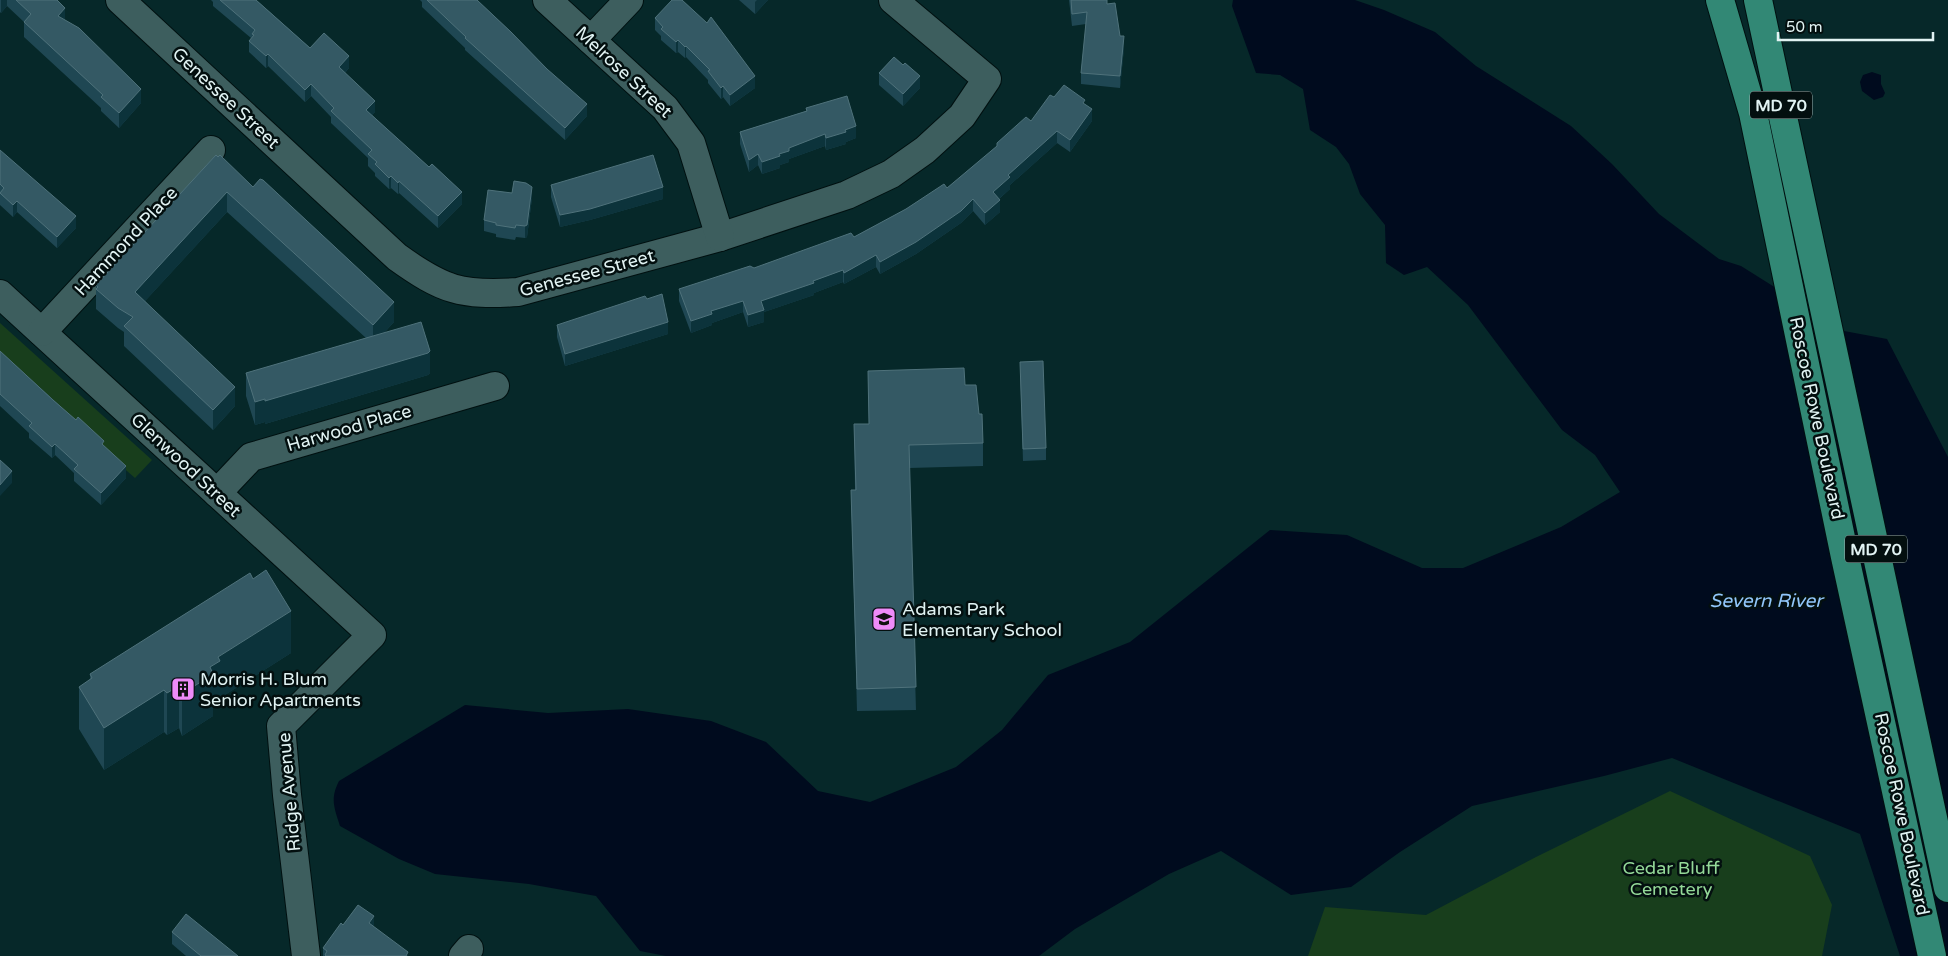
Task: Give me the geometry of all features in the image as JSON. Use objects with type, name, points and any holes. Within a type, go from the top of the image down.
[{"type":"main road","name":"Roscoe Rowe Boulevard","points":[[1720,0],[1754,113],[1845,557],[1932,956]]},
{"type":"main road","name":"Roscoe Rowe Boulevard","points":[[1758,0],[1948,888]]},
{"type":"street","name":"Genessee Street","points":[[120,0],[397,257],[424,276],[452,290],[485,295],[518,292],[720,237],[847,194],[890,174],[926,150],[962,116],[987,79],[893,0]]},
{"type":"street","name":"Melrose Street","points":[[546,0],[665,108],[691,143],[720,237]]},
{"type":"street","points":[[592,40],[629,0]]},
{"type":"street","name":"Hammond Place","points":[[42,332],[211,150]]},
{"type":"street","name":"Glenwood Street","points":[[0,294],[372,635]]},
{"type":"street","name":"Harwood Place","points":[[217,493],[251,457],[495,386]]},
{"type":"street","name":"Ridge Avenue","points":[[306,956],[281,726],[372,635]]},
{"type":"green space","points":[[0,323],[152,460],[135,478],[0,360]]},
{"type":"green space","name":"Cedar Bluff Cemetery","points":[[1670,791],[1810,856],[1832,905],[1822,956],[1308,956],[1325,907],[1426,915],[1536,857]]},
{"type":"water","name":"Severn River","points":[[1233,0],[1355,0],[1435,32],[1476,66],[1571,126],[1612,164],[1659,214],[1719,259],[1741,266],[1844,331],[1887,339],[1948,457],[1948,956],[1900,956],[1860,834],[1672,758],[1604,776],[1472,806],[1400,852],[1351,887],[1291,895],[1221,851],[1169,874],[1075,929],[1039,956],[666,956],[640,951],[596,896],[529,884],[435,874],[399,859],[340,826],[334,803],[336,787],[339,781],[465,705],[548,713],[628,709],[711,721],[766,742],[818,791],[870,802],[956,767],[1002,730],[1048,675],[1130,642],[1270,530],[1347,535],[1422,568],[1463,568],[1561,527],[1620,492],[1595,455],[1562,430],[1468,305],[1427,267],[1404,275],[1386,263],[1385,225],[1360,194],[1349,164],[1336,147],[1310,130],[1303,89],[1280,75],[1256,73],[1232,6]]},
{"type":"water","points":[[1872,72],[1881,75],[1881,84],[1885,93],[1883,97],[1874,100],[1862,91],[1860,82],[1863,75]]},
{"type":"building","points":[[16,0],[57,0],[65,8],[58,16],[79,28],[141,89],[119,113],[101,97],[103,95],[24,22],[31,14]]},
{"type":"building","points":[[220,0],[256,0],[310,48],[324,33],[349,56],[339,67],[375,101],[366,110],[429,167],[432,164],[462,192],[438,216],[399,181],[398,183],[391,176],[389,178],[375,164],[377,162],[368,154],[372,150],[331,111],[334,108],[311,84],[305,90],[268,54],[266,56],[249,41],[254,35],[252,34],[255,30]]},
{"type":"building","points":[[427,0],[477,0],[547,69],[587,104],[565,128],[465,38]]},
{"type":"building","points":[[672,0],[682,0],[707,23],[711,17],[755,76],[730,95],[723,86],[721,88],[708,71],[710,70],[686,46],[678,40],[676,42],[661,29],[663,27],[655,18]]},
{"type":"building","points":[[1071,0],[1107,0],[1107,4],[1115,3],[1120,36],[1124,36],[1120,76],[1081,73],[1087,12],[1072,14]]},
{"type":"building","points":[[894,57],[903,65],[905,63],[920,76],[903,94],[879,73]]},
{"type":"building","points":[[1064,85],[1085,100],[1083,103],[1092,109],[1070,140],[1057,131],[1008,175],[1010,177],[993,192],[1000,200],[985,213],[973,199],[961,211],[916,242],[880,262],[876,255],[844,273],[843,270],[813,281],[814,283],[761,301],[764,310],[748,315],[743,301],[711,311],[712,314],[691,321],[679,289],[750,266],[754,268],[851,233],[854,237],[906,209],[944,184],[947,188],[997,146],[997,143],[1026,117],[1031,121],[1050,95],[1054,97]]},
{"type":"building","points":[[847,96],[856,126],[845,130],[846,132],[826,138],[825,134],[789,148],[789,151],[779,154],[780,156],[762,162],[758,154],[749,160],[740,132],[807,111],[806,108]]},
{"type":"building","points":[[0,150],[76,216],[57,237],[17,201],[13,205],[0,193],[4,188],[0,184]]},
{"type":"building","points":[[216,155],[218,157],[220,155],[253,187],[260,179],[263,180],[394,302],[373,325],[227,192],[135,292],[235,387],[213,410],[124,326],[133,317],[118,308],[96,289],[98,287],[96,285]]},
{"type":"building","points":[[653,155],[663,187],[590,209],[560,215],[551,185]]},
{"type":"building","points":[[514,181],[526,183],[532,187],[527,225],[516,225],[515,228],[496,225],[496,223],[484,220],[488,190],[512,193]]},
{"type":"building","points":[[662,294],[668,322],[565,354],[557,325],[645,296],[647,299]]},
{"type":"building","points":[[421,322],[430,351],[428,353],[265,401],[265,399],[255,402],[246,373]]},
{"type":"building","points":[[0,351],[76,420],[78,417],[104,441],[102,444],[126,466],[101,493],[74,469],[78,465],[55,444],[52,447],[29,426],[32,423],[0,394]]},
{"type":"building","points":[[1043,361],[1046,448],[1023,449],[1020,362]]},
{"type":"building","name":"Adams Park Elementary School","points":[[964,368],[965,385],[976,385],[979,414],[982,414],[983,443],[909,445],[916,687],[857,689],[851,490],[856,490],[854,424],[869,424],[868,371]]},
{"type":"building","points":[[0,460],[12,471],[0,485]]},
{"type":"building","points":[[266,570],[291,611],[218,657],[220,661],[210,667],[213,674],[182,694],[179,686],[167,693],[164,690],[104,728],[79,687],[92,678],[90,674],[250,573],[253,579]]},
{"type":"building","points":[[358,905],[374,916],[369,923],[408,952],[406,956],[325,955],[327,951],[323,948],[341,923],[343,925]]},
{"type":"building","points":[[186,914],[238,956],[201,956],[172,932]]},
{"type":"place","name":"Adams Park Elementary School","points":[[884,619]]},
{"type":"place","name":"Morris H. Blum Senior Apartments","points":[[183,689]]}]
